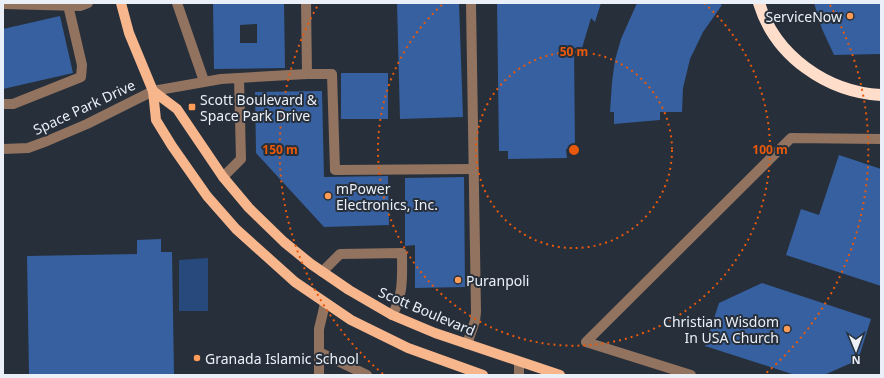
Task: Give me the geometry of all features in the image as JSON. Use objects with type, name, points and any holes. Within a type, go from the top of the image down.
[{"type":"highway","points":[[759,3],[764,20],[777,40],[794,58],[813,74],[837,86],[866,94],[881,95]]},
{"type":"main road","points":[[121,3],[129,33],[153,91],[156,120],[172,146],[207,196],[236,229],[262,254],[295,282],[326,304],[372,331],[408,348],[483,375]]},
{"type":"main road","name":"Scott Boulevard","points":[[153,91],[177,109],[223,177],[249,208],[284,242],[322,272],[349,290],[392,315],[467,344],[560,375]]},
{"type":"street","points":[[3,4],[80,6],[88,3]]},
{"type":"street","points":[[177,3],[204,81]]},
{"type":"street","points":[[306,3],[307,74]]},
{"type":"street","points":[[467,344],[475,321],[476,312],[471,3]]},
{"type":"street","points":[[3,104],[13,104],[81,77],[82,65],[68,5]]},
{"type":"street","name":"Space Park Drive","points":[[3,149],[28,148],[47,141],[87,124],[153,91],[204,81],[307,74],[332,74],[335,170],[473,169]]},
{"type":"street","points":[[223,177],[241,159],[239,78]]},
{"type":"street","points":[[691,375],[586,342],[791,138],[881,139]]},
{"type":"street","points":[[322,272],[340,254],[402,253],[402,291],[399,303],[392,315]]},
{"type":"street","points":[[320,375],[319,328],[326,304]]},
{"type":"street","points":[[319,352],[367,375]]},
{"type":"street","points":[[519,362],[519,375]]},
{"type":"shaded area","points":[[208,258],[208,311],[179,311],[179,260]]},
{"type":"building","points":[[284,3],[285,68],[214,69],[213,4]],"holes":[[[257,24],[257,43],[240,43],[240,25]]]},
{"type":"building","points":[[397,3],[459,3],[463,117],[400,119]]},
{"type":"building","points":[[497,3],[601,3],[595,22],[591,18],[582,48],[574,48],[575,149],[566,149],[567,158],[508,159],[508,151],[499,151]]},
{"type":"building","points":[[637,3],[719,3],[722,5],[703,32],[690,59],[683,88],[682,112],[660,112],[660,120],[614,124],[614,112],[610,112],[615,60],[621,39]]},
{"type":"building","name":"ServiceNow","points":[[814,3],[881,3],[881,54],[834,55],[822,29]]},
{"type":"building","points":[[60,16],[73,73],[3,89],[3,29]]},
{"type":"building","points":[[341,73],[388,73],[388,119],[341,119]]},
{"type":"building","points":[[322,91],[324,177],[388,176],[389,225],[324,227],[256,153],[255,92]]},
{"type":"building","points":[[839,155],[881,169],[881,286],[786,255],[801,209],[819,215]]},
{"type":"building","points":[[464,177],[465,287],[415,288],[415,245],[405,246],[405,178]]},
{"type":"building","points":[[161,239],[161,252],[172,252],[174,375],[29,375],[27,256],[137,254],[137,240]]},
{"type":"building","points":[[762,283],[871,319],[858,360],[824,375],[795,375],[705,346],[719,303]]},
{"type":"place","name":"ServiceNow","points":[[850,16]]},
{"type":"place","name":"Scott Boulevard & Space Park Drive","points":[[192,107]]},
{"type":"place","name":"mPower Electronics, Inc.","points":[[328,196]]},
{"type":"place","name":"Puranpoli","points":[[458,280]]},
{"type":"place","name":"Christian Wisdom In USA Church","points":[[787,329]]},
{"type":"place","name":"Granada Islamic School","points":[[197,358]]}]
